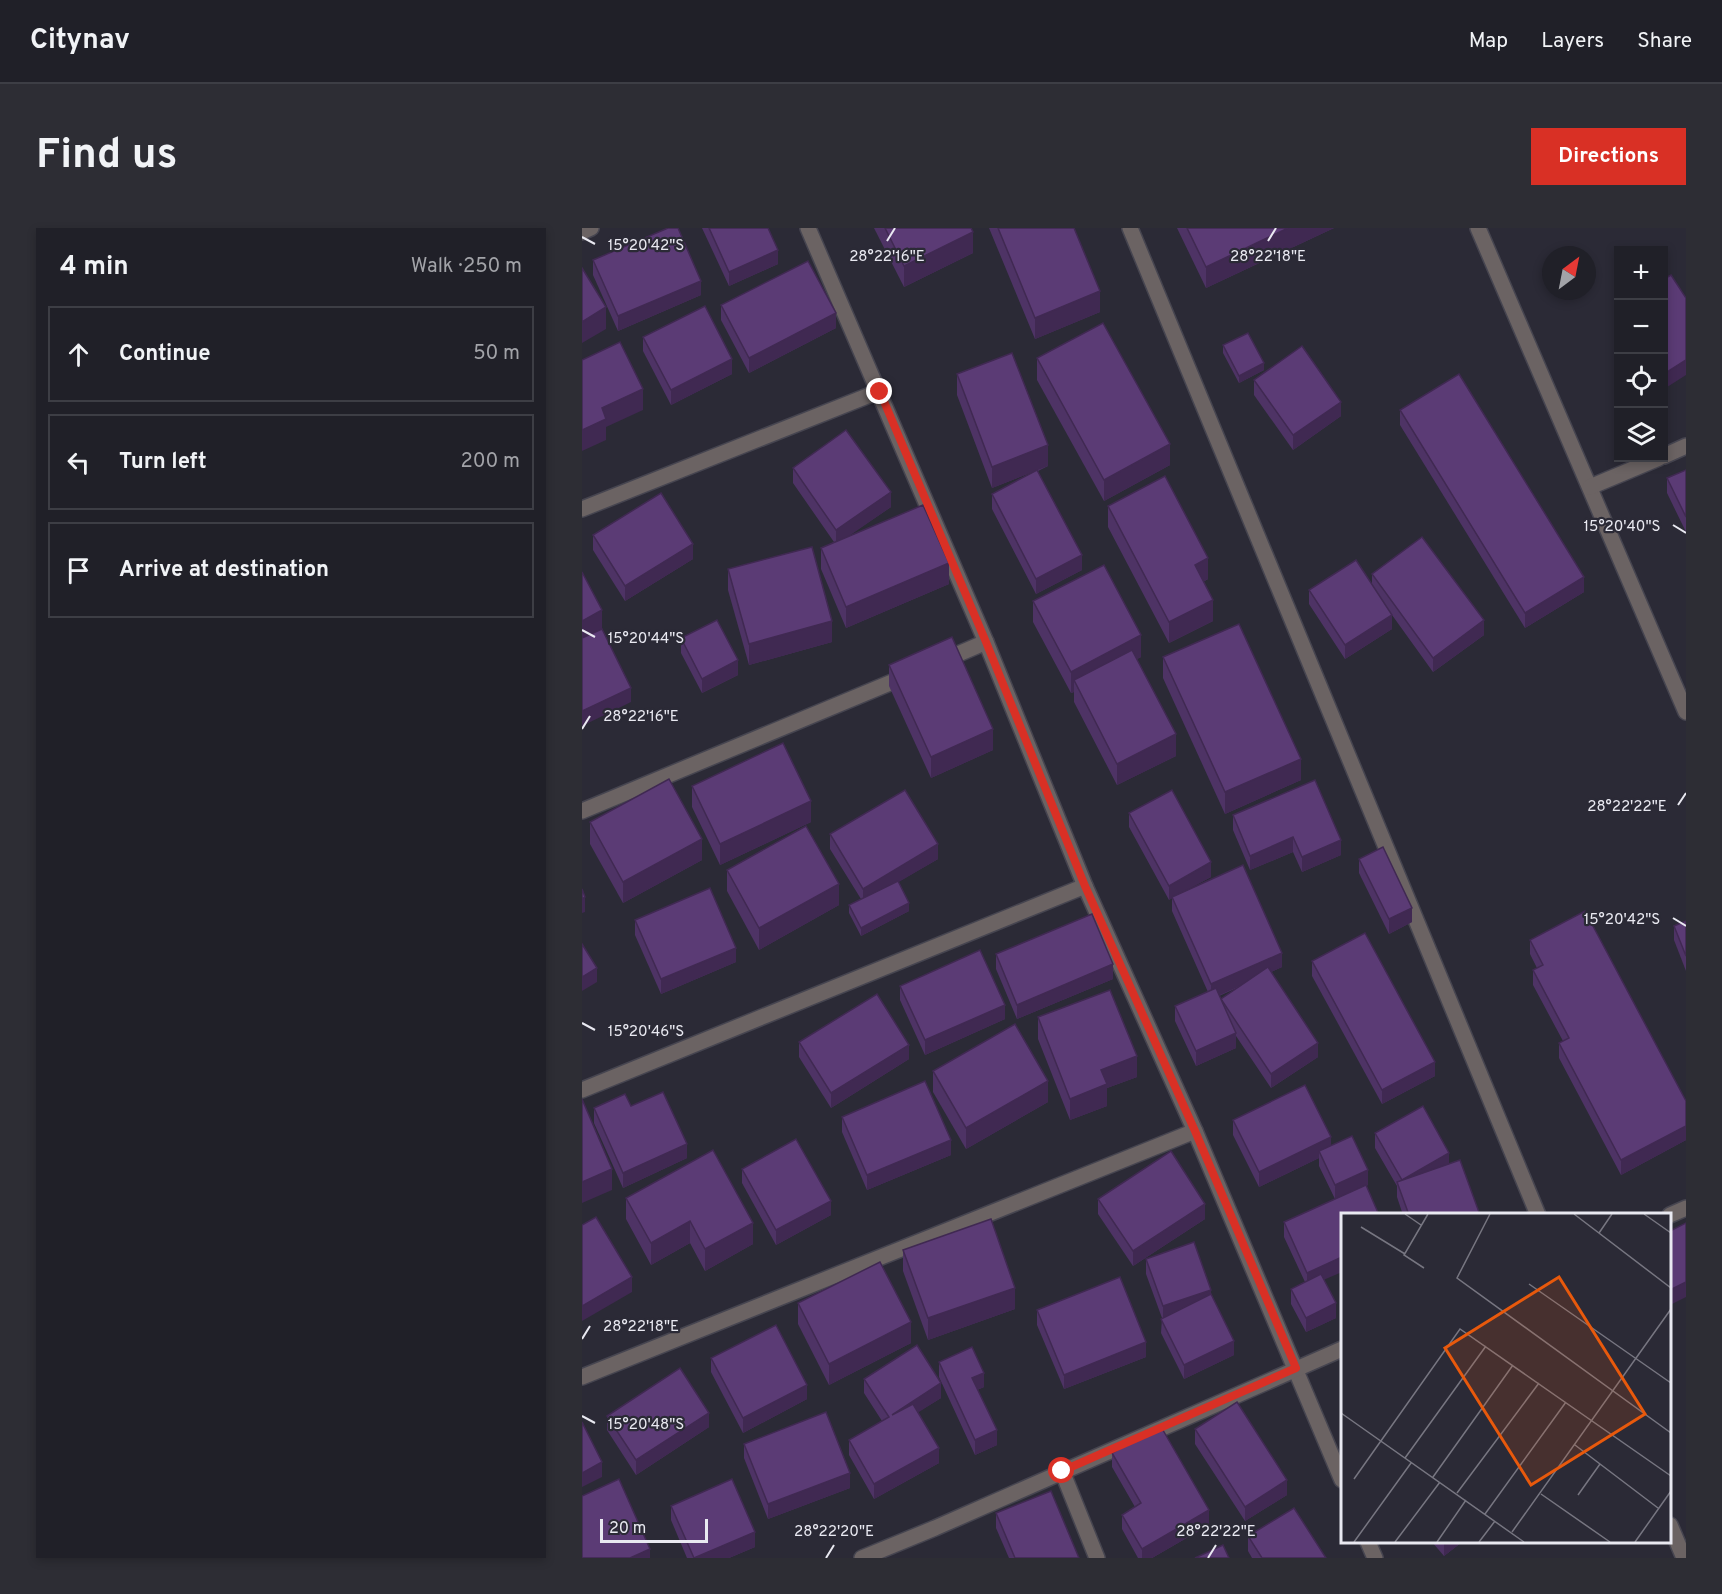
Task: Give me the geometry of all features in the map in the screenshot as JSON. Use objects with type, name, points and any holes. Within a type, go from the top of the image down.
[{"type":"street","points":[[582,232],[591,228]]},
{"type":"street","points":[[808,228],[986,642],[1085,886],[1195,1131],[1341,1478]]},
{"type":"street","points":[[1131,228],[1537,1213]]},
{"type":"street","points":[[1478,228],[1686,712]]},
{"type":"street","points":[[582,509],[880,392]]},
{"type":"street","points":[[1668,454],[1686,446]]},
{"type":"street","points":[[1590,487],[1649,462]]},
{"type":"street","points":[[582,811],[986,642]]},
{"type":"street","points":[[582,1090],[1085,886]]},
{"type":"street","points":[[582,1377],[1195,1131]]},
{"type":"street","points":[[1671,1215],[1686,1208]]},
{"type":"street","points":[[862,1558],[1341,1349]]},
{"type":"street","points":[[1062,1471],[1097,1558]]},
{"type":"street","points":[[1671,1527],[1684,1558]]},
{"type":"street","points":[[1368,1543],[1375,1558]]},
{"type":"building","points":[[668,228],[678,228],[701,281],[618,316],[593,260]]},
{"type":"building","points":[[709,228],[768,228],[778,250],[729,272]]},
{"type":"building","points":[[885,228],[971,228],[973,232],[904,266]]},
{"type":"building","points":[[998,228],[1074,228],[1100,291],[1035,318]]},
{"type":"building","points":[[1187,228],[1288,228],[1206,267]]},
{"type":"building","points":[[808,261],[836,313],[749,358],[721,305]]},
{"type":"building","points":[[582,268],[606,307],[582,322]]},
{"type":"building","points":[[1671,275],[1686,298],[1686,360],[1668,371],[1668,300],[1668,277]]},
{"type":"building","points":[[705,306],[732,359],[671,390],[643,337]]},
{"type":"building","points":[[1103,323],[1170,444],[1104,480],[1037,358]]},
{"type":"building","points":[[1248,333],[1264,363],[1239,376],[1223,345]]},
{"type":"building","points":[[620,342],[643,389],[602,408],[606,419],[582,430],[582,360]]},
{"type":"building","points":[[1302,346],[1341,402],[1293,435],[1254,380]]},
{"type":"building","points":[[1012,353],[1048,445],[992,467],[957,374]]},
{"type":"building","points":[[1459,374],[1584,577],[1525,613],[1400,410]]},
{"type":"building","points":[[846,430],[891,492],[836,530],[793,468]]},
{"type":"building","points":[[1037,470],[1082,555],[1036,579],[992,494]]},
{"type":"building","points":[[1686,470],[1686,517],[1667,478]]},
{"type":"building","points":[[1165,476],[1208,558],[1195,565],[1213,600],[1169,622],[1108,506]]},
{"type":"building","points":[[661,493],[693,544],[625,586],[593,535]]},
{"type":"building","points":[[923,505],[949,563],[846,607],[821,548]]},
{"type":"building","points":[[1422,537],[1484,620],[1433,658],[1372,574]]},
{"type":"building","points":[[812,547],[832,621],[749,644],[728,569]]},
{"type":"building","points":[[1356,560],[1392,615],[1345,645],[1309,590]]},
{"type":"building","points":[[1104,565],[1141,635],[1071,672],[1033,601]]},
{"type":"building","points":[[582,572],[602,610],[582,621]]},
{"type":"building","points":[[717,620],[738,660],[702,679],[681,638]]},
{"type":"building","points":[[1239,624],[1301,759],[1225,792],[1163,657]]},
{"type":"building","points":[[602,629],[631,688],[582,711],[582,638]]},
{"type":"building","points":[[952,637],[993,729],[931,757],[889,665]]},
{"type":"building","points":[[1132,650],[1176,734],[1117,764],[1074,680]]},
{"type":"building","points":[[783,743],[811,801],[720,844],[692,786]]},
{"type":"building","points":[[669,779],[702,839],[623,882],[590,822]]},
{"type":"building","points":[[1315,780],[1341,840],[1302,857],[1293,837],[1250,856],[1233,815]]},
{"type":"building","points":[[905,790],[938,844],[863,889],[830,834]]},
{"type":"building","points":[[1172,790],[1211,862],[1169,886],[1129,813]]},
{"type":"building","points":[[806,826],[839,884],[759,928],[727,870]]},
{"type":"building","points":[[1383,847],[1412,908],[1389,919],[1359,859]]},
{"type":"building","points":[[1243,865],[1282,953],[1211,984],[1172,897]]},
{"type":"building","points":[[898,881],[909,903],[861,928],[849,905]]},
{"type":"building","points":[[710,888],[736,948],[661,979],[635,920]]},
{"type":"building","points":[[1585,911],[1686,1101],[1686,1126],[1621,1160],[1559,1043],[1569,1038],[1533,970],[1543,965],[1530,940]]},
{"type":"building","points":[[1092,914],[1113,964],[1017,1005],[996,954]]},
{"type":"building","points":[[1686,921],[1686,956],[1674,926]]},
{"type":"building","points":[[1365,933],[1435,1062],[1382,1090],[1312,961]]},
{"type":"building","points":[[582,944],[597,968],[582,977]]},
{"type":"building","points":[[980,950],[1005,1005],[925,1040],[900,986]]},
{"type":"building","points":[[1268,967],[1318,1043],[1271,1074],[1221,999]]},
{"type":"building","points":[[1216,988],[1236,1033],[1196,1051],[1175,1006]]},
{"type":"building","points":[[1110,990],[1137,1056],[1101,1070],[1107,1084],[1070,1099],[1038,1017]]},
{"type":"building","points":[[877,994],[909,1045],[831,1093],[799,1042]]},
{"type":"building","points":[[1015,1024],[1048,1081],[966,1128],[933,1071]]},
{"type":"building","points":[[925,1081],[951,1140],[867,1175],[842,1117]]},
{"type":"building","points":[[1305,1085],[1331,1137],[1259,1172],[1233,1120]]},
{"type":"building","points":[[663,1092],[687,1144],[623,1173],[594,1108],[625,1094],[631,1106]]},
{"type":"building","points":[[582,1099],[612,1169],[582,1182]]},
{"type":"building","points":[[1423,1106],[1449,1153],[1402,1180],[1375,1133]]},
{"type":"building","points":[[1352,1136],[1368,1170],[1335,1185],[1319,1151]]},
{"type":"building","points":[[796,1139],[831,1201],[776,1230],[742,1169]]},
{"type":"building","points":[[713,1150],[753,1223],[705,1249],[690,1221],[651,1243],[626,1198]]},
{"type":"building","points":[[1171,1151],[1205,1204],[1133,1251],[1098,1199]]},
{"type":"building","points":[[1460,1160],[1479,1213],[1408,1213],[1397,1182]]},
{"type":"building","points":[[1366,1185],[1378,1213],[1341,1213],[1341,1257],[1307,1273],[1284,1222]]},
{"type":"building","points":[[596,1217],[632,1277],[582,1306],[582,1225]]},
{"type":"building","points":[[991,1219],[1015,1288],[928,1318],[903,1250]]},
{"type":"building","points":[[1686,1223],[1686,1282],[1671,1290],[1671,1230]]},
{"type":"building","points":[[1194,1242],[1211,1290],[1163,1306],[1146,1259]]},
{"type":"building","points":[[880,1262],[911,1322],[829,1364],[798,1303]]},
{"type":"building","points":[[1321,1274],[1336,1303],[1306,1318],[1291,1289]]},
{"type":"building","points":[[1120,1277],[1146,1342],[1064,1375],[1037,1310]]},
{"type":"building","points":[[1211,1294],[1234,1341],[1184,1365],[1161,1319]]},
{"type":"building","points":[[776,1325],[807,1385],[743,1418],[711,1358]]},
{"type":"building","points":[[917,1345],[941,1383],[892,1415],[913,1404],[939,1448],[874,1484],[849,1440],[889,1417],[864,1379]]},
{"type":"building","points":[[972,1347],[984,1373],[972,1378],[997,1430],[975,1440],[939,1362]]},
{"type":"building","points":[[680,1368],[709,1413],[636,1460],[607,1416]]},
{"type":"building","points":[[1237,1402],[1287,1480],[1245,1507],[1195,1429]]},
{"type":"building","points":[[826,1412],[850,1473],[768,1504],[744,1444]]},
{"type":"building","points":[[582,1422],[602,1462],[582,1473]]},
{"type":"building","points":[[1160,1425],[1209,1510],[1142,1549],[1122,1515],[1141,1503],[1112,1453]]},
{"type":"building","points":[[619,1479],[650,1549],[630,1558],[582,1558],[582,1496]]},
{"type":"building","points":[[732,1479],[755,1532],[694,1558],[671,1506]]},
{"type":"building","points":[[1051,1491],[1079,1558],[1015,1558],[996,1513]]},
{"type":"building","points":[[1294,1508],[1326,1558],[1262,1558],[1248,1536]]},
{"type":"building","points":[[1223,1545],[1229,1558],[1195,1558]]},
{"type":"route","points":[[880,392],[986,642],[1085,886],[1195,1131],[1296,1368],[1062,1471]]}]
